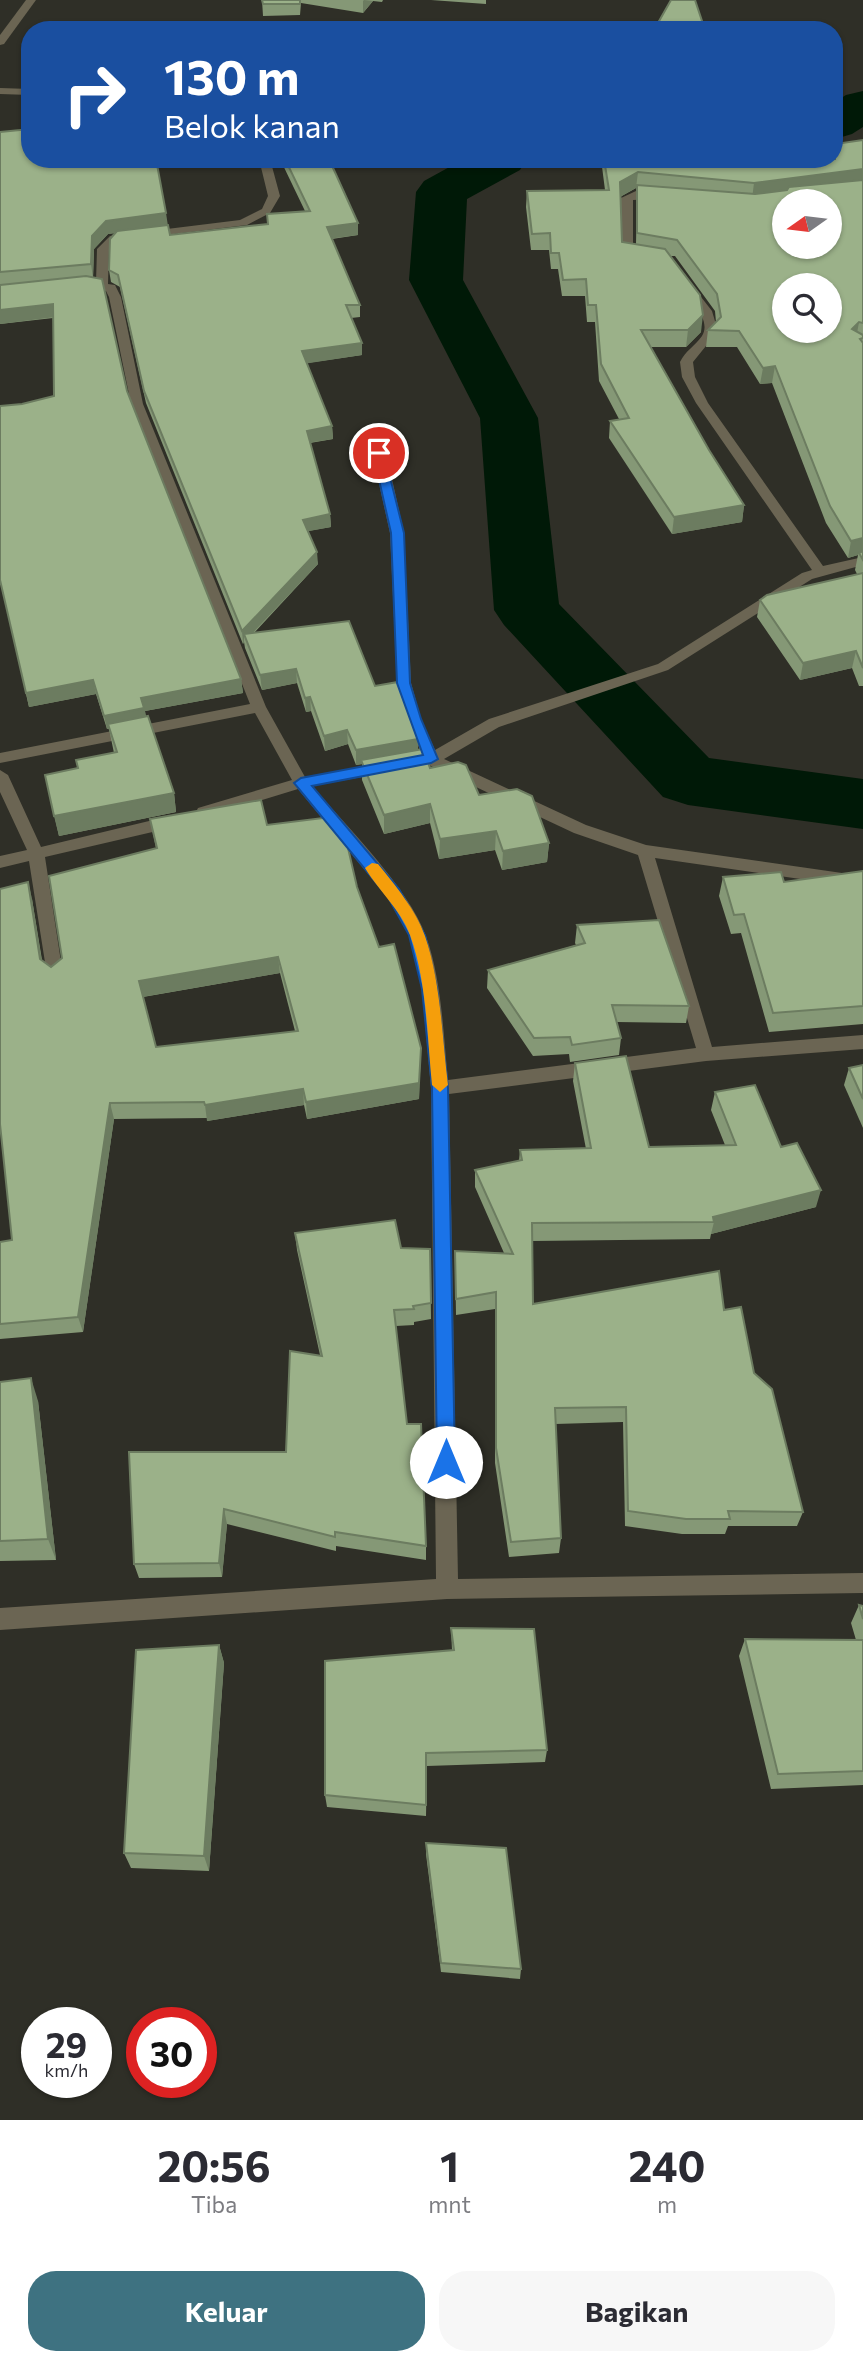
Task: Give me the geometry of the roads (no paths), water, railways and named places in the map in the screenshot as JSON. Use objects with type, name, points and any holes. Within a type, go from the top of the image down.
[{"type":"street","points":[[0,43],[3,32],[32,0]]},
{"type":"street","points":[[0,91],[21,92]]},
{"type":"street","points":[[102,284],[103,249],[114,238],[243,223],[266,211],[274,196],[266,168]]},
{"type":"street","points":[[654,259],[627,255],[627,198],[636,194],[673,197]]},
{"type":"street","points":[[676,273],[706,311],[711,328],[704,342],[688,356],[686,366],[689,377],[702,403],[820,571]]},
{"type":"street","points":[[63,285],[102,284],[111,288],[137,404],[259,707],[301,783],[393,893],[417,935],[430,989],[440,1088],[447,1590]]},
{"type":"street","points":[[379,453],[397,533],[404,683],[414,719],[431,759],[580,829],[645,851],[863,882]]},
{"type":"street","points":[[0,862],[178,820],[301,783],[431,759],[494,723],[663,667],[807,576],[863,561]]},
{"type":"street","points":[[0,758],[259,707]]},
{"type":"street","points":[[0,775],[36,853],[55,975]]},
{"type":"street","points":[[645,851],[705,1054]]},
{"type":"street","points":[[440,1088],[705,1054],[863,1042]]},
{"type":"street","points":[[0,1619],[447,1590],[863,1583]]},
{"type":"waterway","points":[[843,119],[863,105]]},
{"type":"waterway","points":[[486,168],[442,192],[436,280],[509,418],[527,610],[688,780],[863,804]]}]
